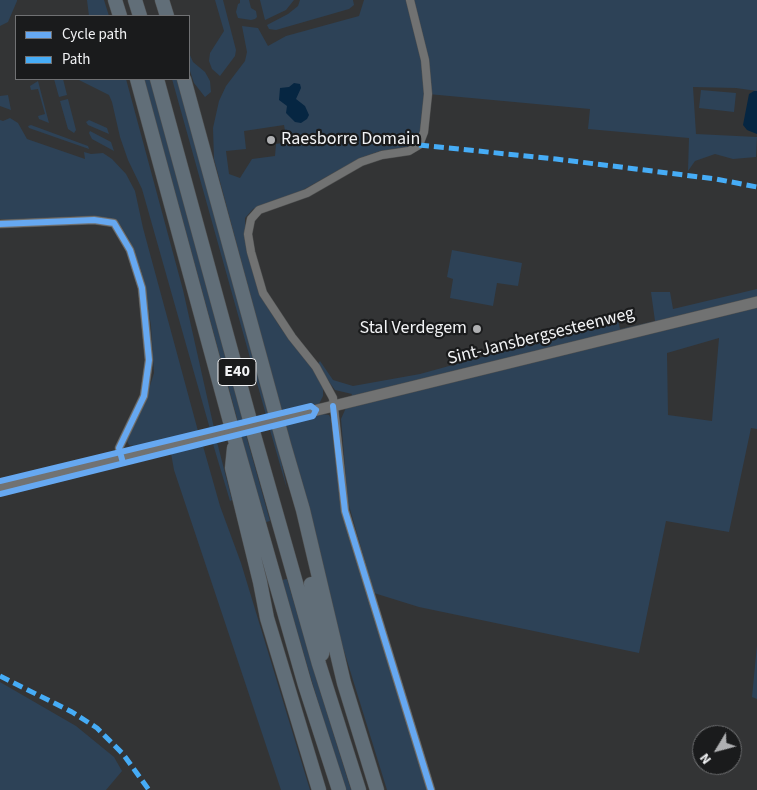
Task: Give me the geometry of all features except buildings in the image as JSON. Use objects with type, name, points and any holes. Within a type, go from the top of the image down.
[{"type":"highway","points":[[115,0],[120,15]]},
{"type":"highway","points":[[136,0],[140,15]]},
{"type":"highway","points":[[162,0],[167,15]]},
{"type":"highway","name":"E40","points":[[137,80],[235,440],[306,685],[339,790]]},
{"type":"highway","name":"E40","points":[[157,80],[254,435],[319,664],[359,790]]},
{"type":"highway","points":[[184,80],[303,510],[344,683],[377,790]]},
{"type":"highway","points":[[235,440],[232,468],[267,618],[319,790]]},
{"type":"highway","points":[[284,445],[323,646],[319,664]]},
{"type":"main road","name":"Sint-Jansbergsesteenweg","points":[[0,488],[757,302]]},
{"type":"street","points":[[410,0],[425,60],[428,94],[424,132],[419,145],[409,151],[382,155],[361,162],[307,193],[259,210],[251,219],[248,234],[251,252],[263,293],[292,337],[316,367],[333,398],[345,511],[432,790]]},
{"type":"street","points":[[0,224],[94,220],[114,223],[130,250],[142,288],[149,360],[144,396],[119,448],[120,452]]},
{"type":"shaded area","points":[[0,0],[17,1],[8,22],[0,26]]},
{"type":"shaded area","points":[[87,0],[104,0],[109,15],[89,15]]},
{"type":"shaded area","points":[[215,0],[223,0],[236,50],[235,56],[220,76],[212,69],[209,61],[210,53],[224,31]]},
{"type":"shaded area","points":[[240,0],[249,0],[251,8],[256,11],[257,17],[255,19],[238,18],[236,12]]},
{"type":"shaded area","points":[[260,0],[294,0],[286,10],[265,20]]},
{"type":"shaded area","points":[[300,0],[353,0],[354,5],[349,9],[276,30],[269,29],[267,25],[288,14],[298,6]]},
{"type":"shaded area","points":[[364,0],[757,0],[757,91],[736,88],[693,87],[696,134],[757,137],[756,157],[733,159],[715,154],[695,161],[688,171],[689,138],[588,129],[590,109],[428,94],[418,142],[407,147],[380,151],[360,158],[301,191],[253,209],[245,218],[245,239],[260,295],[280,327],[313,370],[323,387],[323,396],[319,404],[281,410],[214,159],[213,128],[219,101],[226,86],[245,61],[247,52],[242,26],[258,28],[268,46],[286,36],[359,16]],"holes":[[[284,125],[287,142],[276,144],[275,156],[252,159],[240,178],[229,174],[226,151],[246,149],[244,131]]]},
{"type":"shaded area","points":[[190,55],[193,62],[205,72],[210,81],[211,92],[205,97],[194,83],[190,71]]},
{"type":"shaded area","points":[[54,80],[63,80],[67,95],[59,97]]},
{"type":"shaded area","points":[[79,80],[126,80],[183,290],[214,428],[210,429],[142,189],[128,160],[109,95]]},
{"type":"shaded area","points":[[144,80],[150,80],[243,421],[238,422]]},
{"type":"shaded area","points":[[172,80],[179,80],[270,413],[266,415]]},
{"type":"shaded area","points":[[38,81],[49,123],[39,119],[38,116],[45,114],[38,89],[31,90],[30,86]]},
{"type":"shaded area","points":[[294,83],[300,84],[301,88],[296,99],[305,106],[309,115],[301,123],[295,122],[286,113],[287,106],[279,100],[280,88],[289,87]]},
{"type":"shaded area","points":[[701,90],[736,93],[734,112],[699,108]]},
{"type":"shaded area","points":[[757,91],[757,134],[747,130],[743,125],[749,94]]},
{"type":"shaded area","points":[[8,95],[11,110],[0,106],[0,96]]},
{"type":"shaded area","points":[[68,99],[76,130],[74,133],[68,129],[60,101]]},
{"type":"shaded area","points":[[10,118],[18,123],[27,139],[85,159],[84,152],[91,154],[103,153],[112,159],[126,174],[135,191],[143,228],[198,431],[138,447],[129,445],[127,441],[128,433],[144,405],[154,373],[151,326],[141,270],[130,241],[121,226],[112,218],[81,216],[0,219],[0,120],[3,121]]},
{"type":"shaded area","points":[[89,120],[107,128],[109,134],[88,125],[86,122]]},
{"type":"shaded area","points":[[31,125],[88,146],[89,149],[29,128],[28,126]]},
{"type":"shaded area","points":[[90,131],[111,142],[114,151],[92,139]]},
{"type":"shaded area","points":[[452,250],[522,263],[518,286],[497,283],[493,306],[450,298],[453,279],[447,277]]},
{"type":"shaded area","points":[[757,289],[757,429],[751,428],[729,532],[666,521],[639,653],[419,607],[374,593],[348,502],[341,419],[352,394],[335,390],[317,365],[320,361],[333,380],[353,386],[420,374],[518,347],[616,312],[620,329],[655,321],[651,292],[670,292],[673,309]],"holes":[[[719,338],[712,421],[668,415],[667,353]]]},
{"type":"shaded area","points":[[322,414],[329,415],[331,419],[339,480],[429,790],[387,790],[336,625],[286,425]]},
{"type":"shaded area","points":[[273,429],[281,460],[287,489],[270,430]]},
{"type":"shaded area","points":[[246,435],[270,521],[266,522],[241,437]]},
{"type":"shaded area","points":[[217,442],[232,500],[230,501],[213,444]]},
{"type":"shaded area","points":[[203,446],[220,506],[241,563],[310,790],[281,790],[174,470],[171,453]]},
{"type":"shaded area","points":[[287,579],[351,790],[345,790],[312,682],[282,580]]},
{"type":"shaded area","points":[[757,645],[757,699],[752,697]]},
{"type":"shaded area","points":[[0,682],[76,726],[114,757],[122,771],[106,790],[0,790]]},
{"type":"marked path","points":[[419,145],[556,159],[716,179],[757,187]]},
{"type":"marked path","points":[[0,676],[72,712],[97,728],[123,754],[149,790]]},
{"type":"cycle path","points":[[0,224],[94,220],[114,223],[130,250],[142,288],[149,360],[144,396],[119,448],[123,463]]},
{"type":"cycle path","points":[[0,481],[311,406],[316,410]]},
{"type":"cycle path","points":[[333,406],[345,511],[431,790]]},
{"type":"cycle path","points":[[0,494],[313,416],[316,410]]},
{"type":"place","name":"Raesborre Domain","points":[[271,140]]},
{"type":"place","name":"Stal Verdegem","points":[[477,329]]}]
